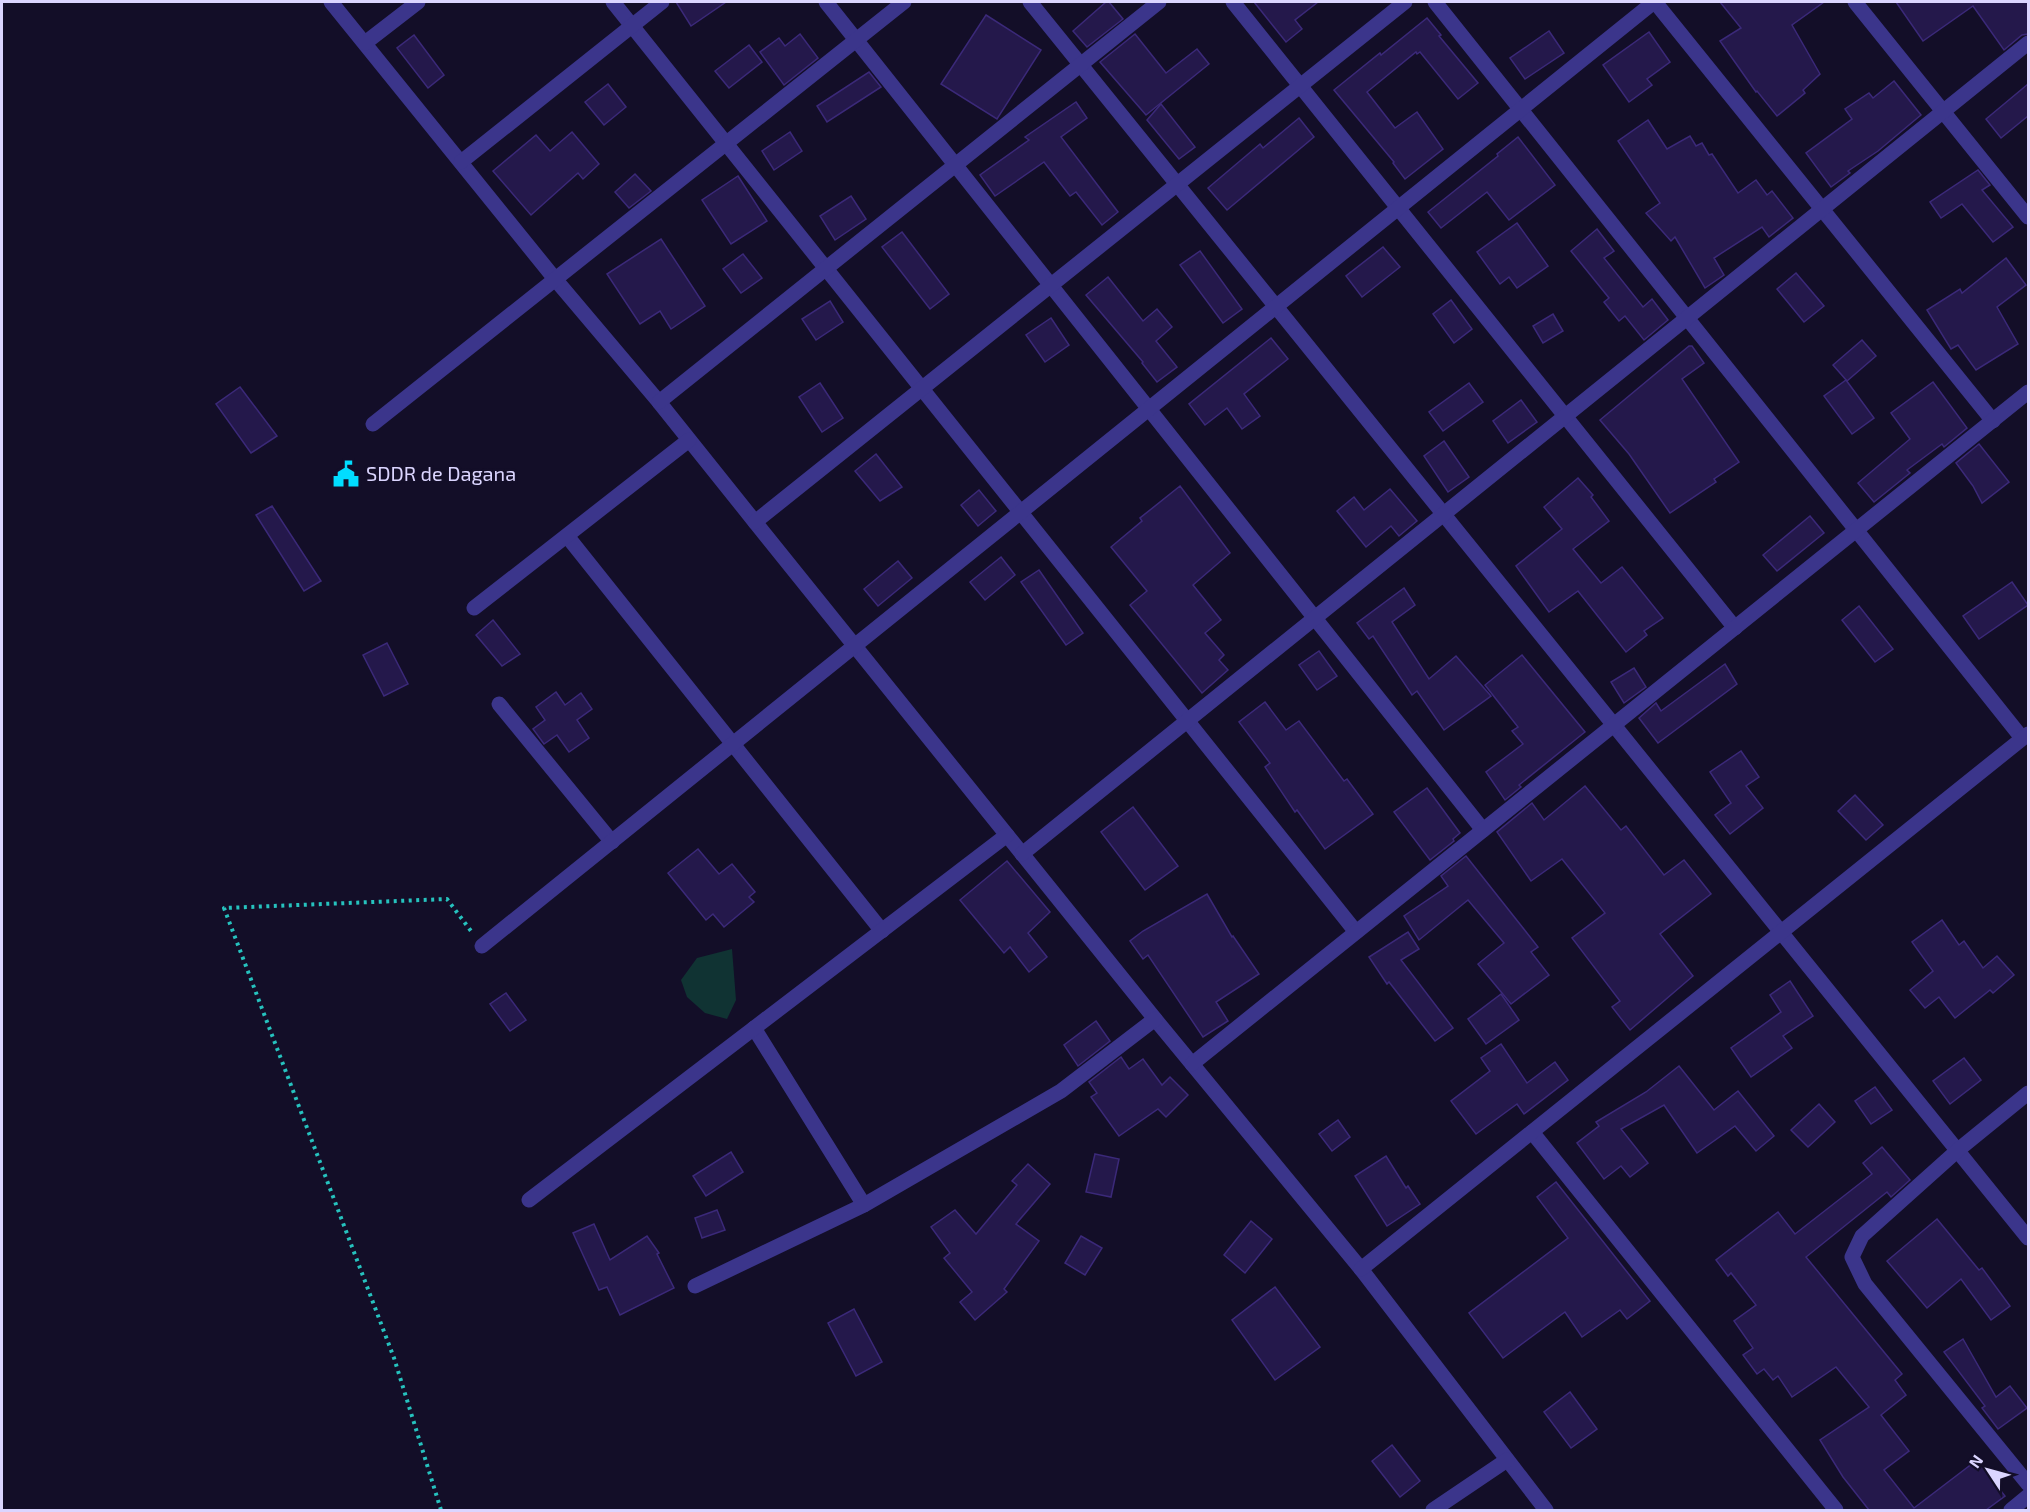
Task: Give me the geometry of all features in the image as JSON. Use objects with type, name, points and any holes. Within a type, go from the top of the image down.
[{"type":"street","points":[[331,2],[555,279],[659,402],[1155,1019],[1361,1269],[1546,1510]]},
{"type":"street","points":[[365,43],[418,2]]},
{"type":"street","points":[[613,2],[1356,932]]},
{"type":"street","points":[[461,162],[662,2]]},
{"type":"street","points":[[826,2],[1483,830]]},
{"type":"street","points":[[373,424],[904,2]]},
{"type":"street","points":[[1030,2],[2028,1238]]},
{"type":"street","points":[[659,402],[1159,2]]},
{"type":"street","points":[[1233,2],[1735,628]]},
{"type":"street","points":[[755,522],[1406,2]]},
{"type":"street","points":[[1361,1269],[2025,736],[1856,531],[1435,2]]},
{"type":"street","points":[[482,946],[1654,2],[1993,421]]},
{"type":"street","points":[[1855,2],[2028,218]]},
{"type":"street","points":[[1022,854],[2028,43]]},
{"type":"street","points":[[1192,1064],[2028,392]]},
{"type":"street","points":[[474,608],[689,440]]},
{"type":"street","points":[[567,536],[882,931]]},
{"type":"street","points":[[499,704],[612,842]]},
{"type":"street","points":[[529,1200],[1007,835]]},
{"type":"street","points":[[695,1286],[864,1205],[1061,1091],[1155,1019]]},
{"type":"street","points":[[754,1028],[864,1205]]},
{"type":"street","points":[[2028,1093],[1958,1150],[1862,1236],[1852,1257],[1865,1284],[2028,1484]]},
{"type":"street","points":[[1532,1132],[1836,1510]]},
{"type":"street","points":[[1433,1510],[1507,1460]]},
{"type":"street","points":[[2011,1510],[2028,1496]]},
{"type":"path","points":[[441,1510],[394,1358],[224,908],[447,899],[482,946]]},
{"type":"green space","points":[[732,949],[736,1000],[727,1019],[705,1013],[687,997],[681,980],[697,958]]},
{"type":"building","points":[[676,2],[726,2],[691,26]]},
{"type":"building","points":[[1106,2],[1109,2],[1123,19],[1087,47],[1073,31]]},
{"type":"building","points":[[1254,2],[1318,2],[1295,20],[1302,29],[1286,42]]},
{"type":"building","points":[[1720,2],[1824,2],[1792,25],[1820,74],[1803,90],[1805,93],[1777,116],[1756,92],[1720,41],[1741,28]]},
{"type":"building","points":[[1896,2],[2028,2],[2028,34],[2022,35],[2004,50],[1973,6],[1923,41]]},
{"type":"building","points":[[986,15],[1041,50],[997,119],[941,84]]},
{"type":"building","points":[[1427,18],[1478,83],[1458,99],[1420,52],[1417,54],[1416,52],[1367,92],[1395,128],[1417,112],[1443,149],[1405,179],[1394,162],[1334,90]]},
{"type":"building","points":[[1549,31],[1564,53],[1525,79],[1510,58]]},
{"type":"building","points":[[1649,32],[1670,62],[1647,79],[1652,85],[1629,102],[1603,65]]},
{"type":"building","points":[[800,34],[818,58],[784,85],[760,52],[779,38],[785,46]]},
{"type":"building","points":[[1135,34],[1166,73],[1197,49],[1209,64],[1146,115],[1100,62]]},
{"type":"building","points":[[414,35],[444,75],[428,88],[397,48]]},
{"type":"building","points":[[749,45],[762,62],[729,88],[715,71]]},
{"type":"building","points":[[869,72],[881,87],[827,122],[817,106]]},
{"type":"building","points":[[1894,81],[1921,115],[1878,151],[1848,171],[1850,173],[1831,187],[1806,153],[1852,119],[1845,109],[1869,93],[1873,98]]},
{"type":"building","points":[[608,84],[626,107],[604,125],[585,102]]},
{"type":"building","points":[[2028,84],[2028,116],[2001,138],[1986,119]]},
{"type":"building","points":[[1076,102],[1087,118],[1061,137],[1118,212],[1102,225],[1076,192],[1070,196],[1044,162],[995,196],[980,175],[1029,140],[1025,137]]},
{"type":"building","points":[[1161,104],[1195,147],[1179,159],[1147,120]]},
{"type":"building","points":[[1299,118],[1314,137],[1227,210],[1208,188],[1260,144],[1263,148]]},
{"type":"building","points":[[1648,120],[1667,149],[1690,136],[1696,146],[1702,143],[1709,155],[1712,154],[1738,193],[1756,180],[1767,195],[1772,191],[1793,218],[1769,237],[1762,227],[1714,258],[1724,275],[1705,288],[1675,237],[1671,241],[1646,213],[1660,203],[1618,141]]},
{"type":"building","points":[[572,132],[599,164],[583,179],[578,173],[531,215],[493,171],[536,135],[550,151]]},
{"type":"building","points":[[790,132],[802,151],[774,170],[762,151]]},
{"type":"building","points":[[1518,137],[1555,185],[1509,220],[1487,192],[1441,228],[1428,212]]},
{"type":"building","points":[[1978,170],[1990,185],[1982,190],[2013,227],[1993,242],[1962,204],[1941,218],[1930,202]]},
{"type":"building","points":[[635,174],[651,191],[629,208],[615,192]]},
{"type":"building","points":[[738,176],[767,221],[731,244],[702,200]]},
{"type":"building","points":[[851,196],[866,219],[835,240],[820,216]]},
{"type":"building","points":[[1517,223],[1548,266],[1517,288],[1509,277],[1500,284],[1477,252]]},
{"type":"building","points":[[1597,229],[1614,251],[1604,258],[1643,307],[1652,299],[1668,320],[1644,340],[1625,316],[1619,321],[1604,302],[1609,298],[1571,251]]},
{"type":"building","points":[[902,232],[949,294],[930,309],[882,247]]},
{"type":"building","points":[[661,239],[705,306],[671,329],[660,311],[640,324],[607,274]]},
{"type":"building","points":[[1383,247],[1400,267],[1362,297],[1346,276]]},
{"type":"building","points":[[1200,251],[1242,309],[1223,323],[1180,265]]},
{"type":"building","points":[[743,254],[762,278],[741,293],[723,269]]},
{"type":"building","points":[[2006,258],[2026,285],[1997,307],[2018,344],[1976,370],[1958,345],[1951,349],[1927,310],[1960,289],[1962,293]]},
{"type":"building","points":[[1796,273],[1824,306],[1804,322],[1777,289]]},
{"type":"building","points":[[1108,277],[1143,321],[1157,309],[1172,327],[1156,341],[1177,367],[1157,382],[1086,295]]},
{"type":"building","points":[[1451,300],[1472,329],[1454,343],[1433,314]]},
{"type":"building","points":[[830,301],[843,322],[816,340],[802,319]]},
{"type":"building","points":[[1553,314],[1563,331],[1543,343],[1533,326]]},
{"type":"building","points":[[1051,318],[1069,345],[1045,362],[1026,335]]},
{"type":"building","points":[[1271,338],[1288,359],[1244,394],[1260,416],[1242,429],[1227,408],[1205,425],[1189,404]]},
{"type":"building","points":[[1862,340],[1876,356],[1847,381],[1833,365]]},
{"type":"building","points":[[1689,346],[1692,346],[1704,363],[1682,379],[1739,462],[1714,479],[1716,482],[1670,513],[1629,454],[1600,420]]},
{"type":"building","points":[[1846,380],[1874,418],[1852,434],[1824,396]]},
{"type":"building","points":[[1933,382],[1967,428],[1944,447],[1942,444],[1907,470],[1910,473],[1874,502],[1858,483],[1910,439],[1891,413]]},
{"type":"building","points":[[820,383],[843,418],[822,432],[799,397]]},
{"type":"building","points":[[1469,383],[1483,402],[1443,431],[1429,412]]},
{"type":"building","points":[[240,387],[277,436],[251,453],[216,404]]},
{"type":"building","points":[[1521,400],[1537,422],[1508,443],[1493,421]]},
{"type":"building","points":[[1444,441],[1469,477],[1448,492],[1424,456]]},
{"type":"building","points":[[1979,444],[2009,482],[1982,503],[1956,463]]},
{"type":"building","points":[[876,454],[902,487],[880,501],[855,471]]},
{"type":"building","points":[[1578,478],[1593,495],[1591,497],[1609,521],[1573,549],[1601,583],[1622,567],[1663,618],[1644,631],[1647,635],[1626,652],[1578,591],[1549,612],[1516,566],[1562,529],[1544,507]]},
{"type":"building","points":[[1180,486],[1230,553],[1193,585],[1221,620],[1205,633],[1224,655],[1219,660],[1228,670],[1202,693],[1130,605],[1147,591],[1111,547],[1142,521],[1140,518]]},
{"type":"building","points":[[1390,489],[1417,521],[1399,536],[1391,526],[1366,547],[1337,511],[1354,497],[1364,510]]},
{"type":"building","points":[[979,490],[996,511],[978,526],[961,505]]},
{"type":"building","points":[[272,506],[321,581],[304,591],[256,515]]},
{"type":"building","points":[[1810,516],[1824,533],[1777,571],[1763,555]]},
{"type":"building","points":[[1001,557],[1015,575],[985,600],[970,582]]},
{"type":"building","points":[[898,561],[912,578],[878,606],[864,589]]},
{"type":"building","points":[[1039,570],[1083,633],[1066,645],[1021,582]]},
{"type":"building","points":[[2012,582],[2028,605],[1979,639],[1963,616]]},
{"type":"building","points":[[1404,588],[1415,605],[1392,622],[1429,679],[1456,656],[1491,696],[1444,730],[1417,691],[1412,695],[1373,636],[1369,639],[1357,623]]},
{"type":"building","points":[[1859,606],[1893,649],[1875,662],[1842,620]]},
{"type":"building","points":[[493,620],[520,654],[502,666],[476,635]]},
{"type":"building","points":[[387,643],[408,684],[384,696],[363,655]]},
{"type":"building","points":[[1319,651],[1337,676],[1317,690],[1299,665]]},
{"type":"building","points":[[1522,655],[1585,732],[1519,785],[1521,787],[1505,800],[1486,772],[1523,744],[1512,731],[1518,727],[1485,685]]},
{"type":"building","points":[[1725,664],[1737,684],[1658,743],[1639,718],[1656,703],[1661,711]]},
{"type":"building","points":[[1634,668],[1646,687],[1624,703],[1611,682]]},
{"type":"building","points":[[556,692],[565,705],[581,693],[592,709],[577,720],[589,738],[569,752],[557,735],[544,744],[533,729],[545,720],[536,707]]},
{"type":"building","points":[[1265,702],[1286,730],[1299,721],[1344,781],[1347,779],[1373,814],[1325,849],[1297,810],[1295,812],[1265,767],[1270,763],[1239,722]]},
{"type":"building","points":[[1741,751],[1759,777],[1746,786],[1763,808],[1730,834],[1715,815],[1731,803],[1710,772]]},
{"type":"building","points":[[1585,786],[1621,830],[1626,826],[1664,875],[1684,860],[1711,894],[1660,934],[1693,976],[1630,1030],[1612,1007],[1620,1001],[1572,938],[1605,913],[1562,859],[1531,881],[1497,832],[1532,803],[1544,820]]},
{"type":"building","points":[[1427,788],[1460,833],[1453,839],[1454,841],[1430,860],[1394,812]]},
{"type":"building","points":[[1855,795],[1883,825],[1866,840],[1838,811]]},
{"type":"building","points":[[1133,807],[1178,866],[1145,890],[1101,832]]},
{"type":"building","points":[[698,849],[719,874],[732,864],[755,892],[749,897],[754,902],[724,927],[713,914],[706,920],[668,873]]},
{"type":"building","points":[[1466,856],[1538,947],[1531,952],[1549,975],[1511,1004],[1478,964],[1504,943],[1468,900],[1419,940],[1404,916],[1448,886],[1441,876]]},
{"type":"building","points":[[1007,861],[1050,912],[1028,933],[1047,957],[1029,972],[1010,947],[1004,953],[960,900]]},
{"type":"building","points":[[1207,894],[1232,937],[1259,974],[1216,1002],[1228,1021],[1203,1037],[1148,955],[1143,959],[1130,941]]},
{"type":"building","points":[[1942,920],[1959,945],[1964,941],[1983,968],[1997,956],[2014,975],[1993,993],[1990,990],[1955,1018],[1939,997],[1925,1008],[1910,990],[1933,971],[1912,942]]},
{"type":"building","points":[[1408,932],[1419,949],[1401,960],[1453,1028],[1435,1041],[1389,982],[1387,984],[1369,957]]},
{"type":"building","points":[[1790,981],[1813,1016],[1783,1036],[1792,1048],[1751,1077],[1731,1048],[1781,1012],[1770,995]]},
{"type":"building","points":[[506,993],[526,1020],[510,1031],[490,1004]]},
{"type":"building","points":[[1501,994],[1519,1020],[1486,1044],[1468,1019]]},
{"type":"building","points":[[1096,1021],[1110,1041],[1078,1066],[1064,1045]]},
{"type":"building","points":[[1501,1044],[1527,1083],[1555,1062],[1568,1080],[1524,1114],[1517,1104],[1476,1134],[1451,1101],[1490,1071],[1481,1058]]},
{"type":"building","points":[[1121,1057],[1129,1069],[1143,1059],[1162,1085],[1170,1077],[1188,1095],[1166,1117],[1158,1109],[1119,1136],[1091,1097],[1097,1093],[1089,1082]]},
{"type":"building","points":[[1964,1058],[1981,1080],[1950,1104],[1933,1081]]},
{"type":"building","points":[[1679,1066],[1714,1110],[1738,1091],[1774,1136],[1756,1151],[1735,1126],[1697,1153],[1664,1105],[1621,1129],[1648,1163],[1630,1177],[1621,1166],[1604,1179],[1577,1143],[1599,1126],[1596,1122],[1646,1092]]},
{"type":"building","points":[[1875,1087],[1892,1110],[1871,1124],[1855,1101]]},
{"type":"building","points":[[1819,1104],[1835,1122],[1808,1147],[1791,1130]]},
{"type":"building","points":[[1338,1120],[1350,1137],[1332,1151],[1319,1134]]},
{"type":"building","points":[[1882,1147],[1910,1180],[1891,1197],[1887,1192],[1806,1257],[1902,1374],[1895,1380],[1906,1395],[1881,1415],[1909,1451],[1884,1470],[1914,1508],[1977,1460],[2005,1496],[1986,1510],[1869,1510],[1843,1477],[1820,1440],[1869,1407],[1836,1367],[1792,1397],[1778,1376],[1773,1380],[1764,1369],[1757,1374],[1743,1355],[1753,1348],[1734,1321],[1756,1305],[1731,1273],[1728,1276],[1716,1260],[1778,1212],[1795,1234],[1872,1174],[1863,1163]]},
{"type":"building","points":[[731,1152],[743,1172],[706,1196],[693,1176]]},
{"type":"building","points":[[1095,1154],[1119,1159],[1111,1197],[1086,1192]]},
{"type":"building","points":[[1386,1156],[1406,1188],[1408,1186],[1420,1204],[1387,1226],[1355,1176]]},
{"type":"building","points":[[1028,1164],[1050,1184],[1016,1224],[1039,1241],[1004,1289],[1007,1292],[975,1320],[960,1302],[972,1292],[944,1258],[950,1253],[931,1227],[955,1210],[976,1234],[1017,1185],[1012,1181]]},
{"type":"building","points":[[1556,1182],[1650,1301],[1627,1319],[1620,1310],[1582,1337],[1565,1312],[1503,1358],[1469,1313],[1568,1238],[1537,1197]]},
{"type":"building","points":[[717,1210],[725,1230],[702,1238],[695,1218]]},
{"type":"building","points":[[1937,1219],[1979,1270],[1982,1268],[2010,1306],[1991,1320],[1961,1279],[1927,1308],[1887,1261]]},
{"type":"building","points":[[1251,1221],[1272,1239],[1245,1273],[1224,1255]]},
{"type":"building","points":[[594,1224],[610,1260],[647,1236],[659,1253],[657,1254],[674,1288],[620,1315],[607,1287],[599,1290],[573,1233]]},
{"type":"building","points":[[1081,1236],[1102,1248],[1085,1275],[1065,1263]]},
{"type":"building","points":[[1275,1287],[1320,1347],[1275,1380],[1232,1320]]},
{"type":"building","points":[[854,1309],[882,1362],[856,1376],[828,1323]]},
{"type":"building","points":[[1963,1339],[1996,1397],[2010,1386],[2027,1408],[1998,1429],[1982,1408],[1985,1406],[1944,1352]]},
{"type":"building","points":[[1570,1392],[1597,1429],[1571,1448],[1544,1412]]},
{"type":"building","points":[[1392,1445],[1420,1481],[1400,1497],[1372,1461]]},
{"type":"place","name":"SDDR de Dagana","points":[[346,474]]}]
